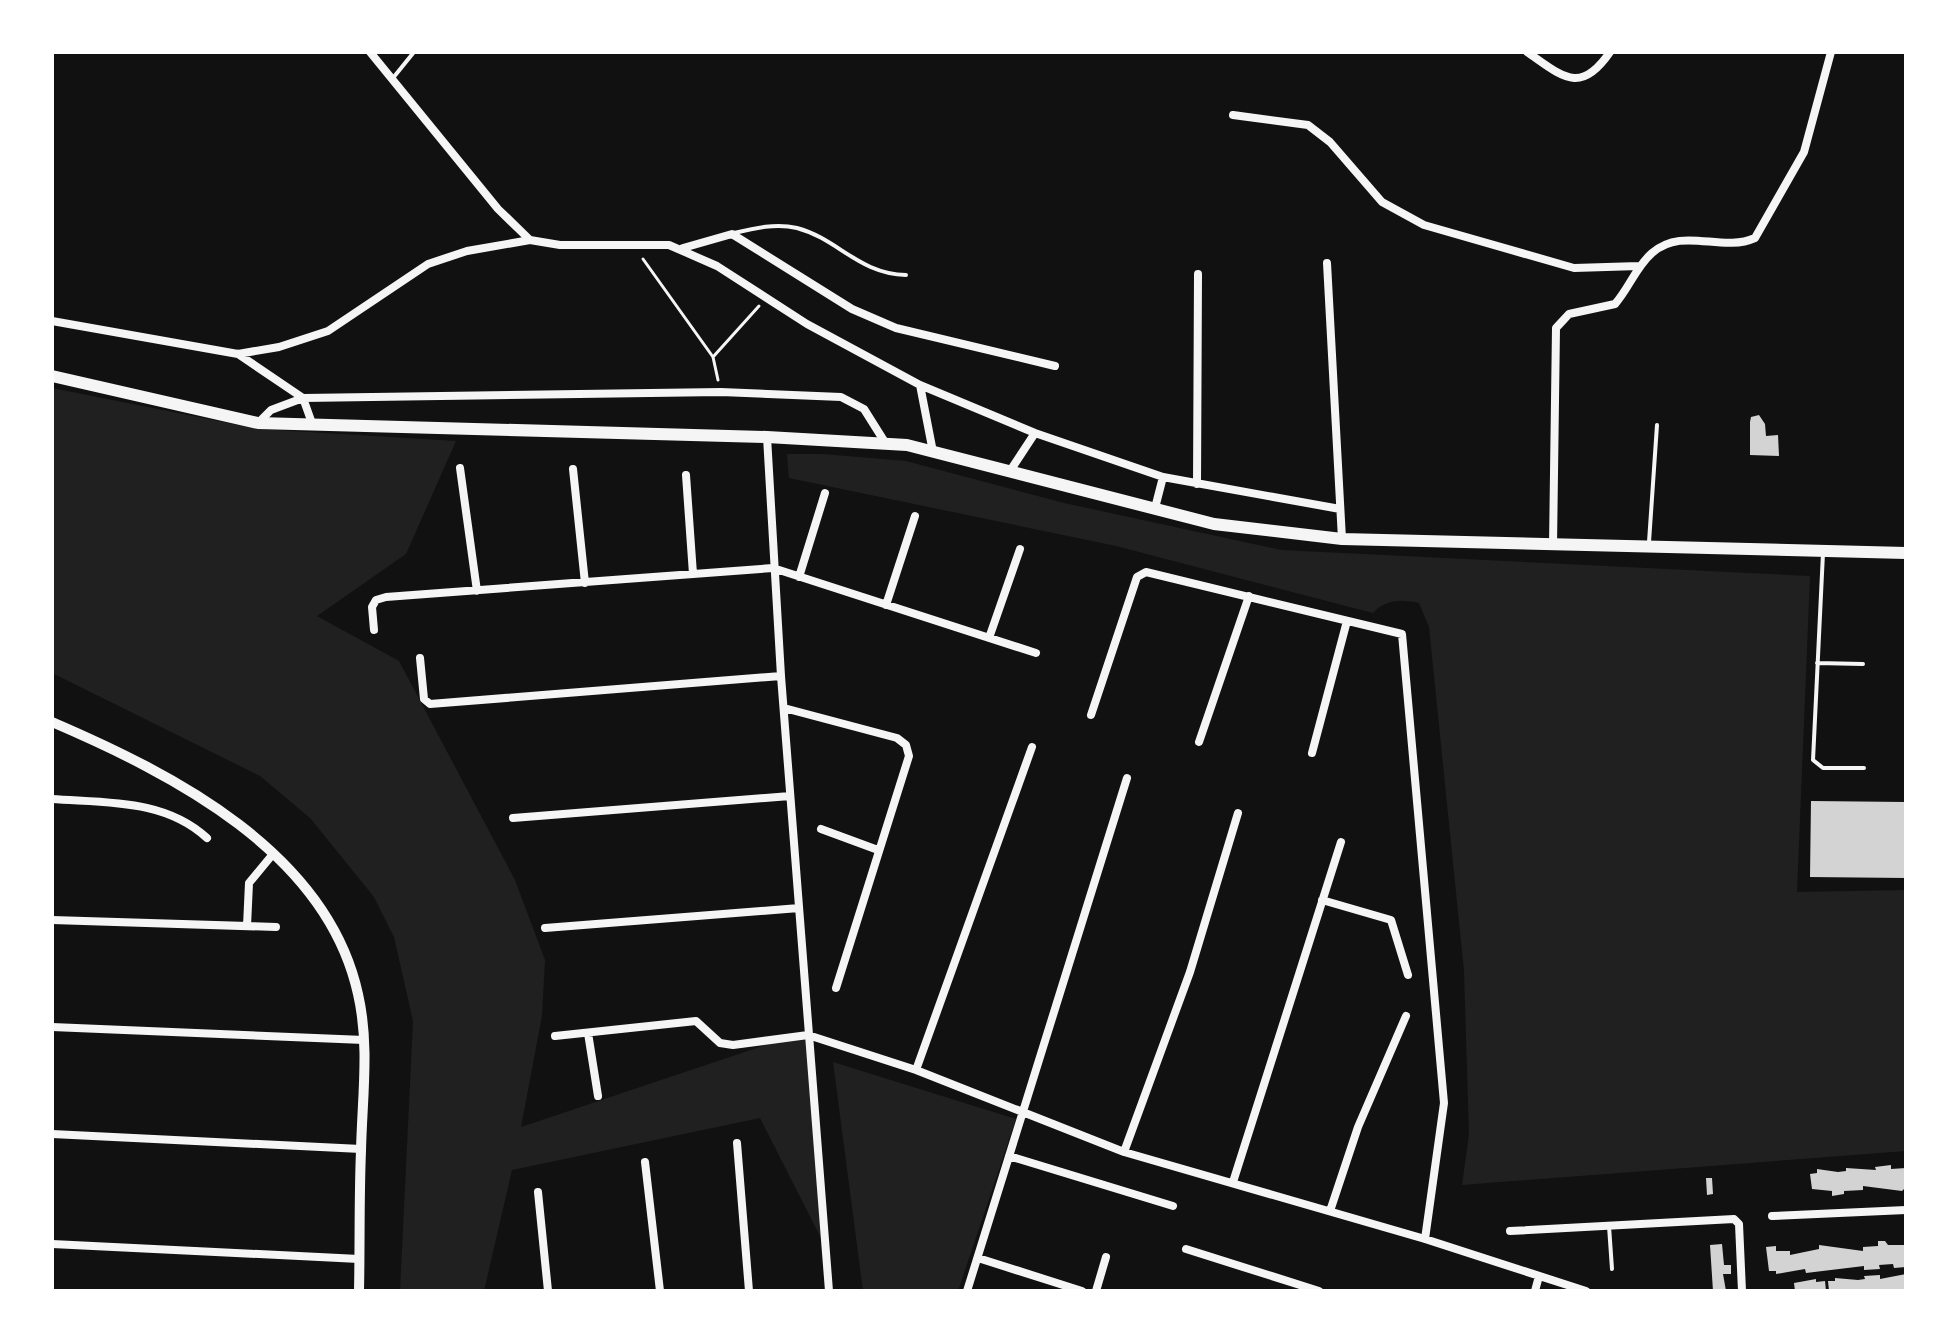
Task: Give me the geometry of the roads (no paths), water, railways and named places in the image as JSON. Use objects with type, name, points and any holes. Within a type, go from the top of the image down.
[{"type":"main road","points":[[52,376],[258,423],[767,437],[886,444],[933,452],[1214,524],[1342,539],[1906,553]]},
{"type":"street","points":[[370,52],[498,209],[530,240]]},
{"type":"street","points":[[1527,52],[1565,78],[1582,79],[1598,69],[1610,52]]},
{"type":"street","points":[[1553,546],[1556,328],[1569,314],[1615,304],[1639,266],[1665,244],[1680,239],[1743,244],[1755,238],[1804,152],[1831,52]]},
{"type":"street","points":[[1233,115],[1308,125],[1330,142],[1382,202],[1424,225],[1574,268],[1639,266]]},
{"type":"street","points":[[52,321],[238,354],[279,347],[328,331],[428,264],[467,251],[530,240],[560,245],[633,244],[682,248],[732,234],[852,309],[896,328],[1055,366]]},
{"type":"street","points":[[682,248],[807,324],[920,385],[1035,433],[1163,477],[1340,509]]},
{"type":"street","points":[[1327,263],[1342,539]]},
{"type":"street","points":[[1197,484],[1198,274]]},
{"type":"street","points":[[238,354],[303,398],[313,426]]},
{"type":"street","points":[[920,385],[933,452]]},
{"type":"street","points":[[258,423],[271,410],[303,398],[721,392],[841,397],[856,402],[886,444]]},
{"type":"street","points":[[1010,471],[1035,433]]},
{"type":"street","points":[[767,437],[773,568],[829,1291]]},
{"type":"street","points":[[460,468],[477,591]]},
{"type":"street","points":[[573,469],[585,583]]},
{"type":"street","points":[[686,475],[693,574]]},
{"type":"street","points":[[1155,508],[1163,477]]},
{"type":"street","points":[[799,577],[825,493]]},
{"type":"street","points":[[886,605],[915,516]]},
{"type":"street","points":[[989,638],[1020,549]]},
{"type":"street","points":[[374,630],[372,607],[376,600],[773,568],[1036,653]]},
{"type":"street","points":[[1091,715],[1140,574],[1249,596],[1402,634],[1444,1103],[1425,1239]]},
{"type":"street","points":[[1199,742],[1249,596]]},
{"type":"street","points":[[1312,753],[1347,621]]},
{"type":"street","points":[[420,658],[424,699],[430,704],[781,676]]},
{"type":"street","points":[[784,708],[897,738],[906,745],[909,756],[836,988]]},
{"type":"street","points":[[52,722],[177,781],[245,827],[273,854],[324,916],[346,954],[358,994],[364,1040],[359,1291]]},
{"type":"street","points":[[916,1070],[1032,747]]},
{"type":"street","points":[[967,1291],[1127,778]]},
{"type":"street","points":[[513,818],[790,796]]},
{"type":"street","points":[[52,799],[160,809],[190,821],[207,838]]},
{"type":"street","points":[[1124,1152],[1190,972],[1238,813]]},
{"type":"street","points":[[821,829],[878,850]]},
{"type":"street","points":[[1233,1182],[1341,842]]},
{"type":"street","points":[[247,926],[249,883],[273,854]]},
{"type":"street","points":[[1322,900],[1391,920],[1408,975]]},
{"type":"street","points":[[545,928],[799,908]]},
{"type":"street","points":[[52,920],[276,927]]},
{"type":"street","points":[[1330,1211],[1358,1127],[1406,1016]]},
{"type":"street","points":[[555,1036],[696,1021],[720,1043],[733,1045],[808,1035],[916,1070],[1124,1152],[1425,1239],[1586,1291]]},
{"type":"street","points":[[52,1027],[364,1040]]},
{"type":"street","points":[[588,1033],[598,1096]]},
{"type":"street","points":[[52,1134],[361,1149]]},
{"type":"street","points":[[737,1143],[749,1291]]},
{"type":"street","points":[[1009,1156],[1173,1206]]},
{"type":"street","points":[[645,1162],[660,1291]]},
{"type":"street","points":[[538,1192],[548,1291]]},
{"type":"street","points":[[1772,1216],[1906,1210]]},
{"type":"street","points":[[1510,1231],[1737,1221],[1742,1291]]},
{"type":"street","points":[[52,1244],[359,1259]]},
{"type":"street","points":[[1186,1249],[1319,1291]]},
{"type":"street","points":[[1096,1291],[1106,1257]]},
{"type":"street","points":[[978,1258],[1082,1291]]},
{"type":"street","points":[[1535,1291],[1539,1276]]},
{"type":"lane","points":[[393,78],[414,52]]},
{"type":"lane","points":[[732,234],[773,225],[799,228],[869,269],[886,275],[906,275]]},
{"type":"lane","points":[[1649,549],[1657,425]]},
{"type":"lane","points":[[1823,553],[1814,762],[1823,768],[1864,768]]},
{"type":"lane","points":[[1817,662],[1863,664]]},
{"type":"lane","points":[[1609,1226],[1612,1269]]}]
